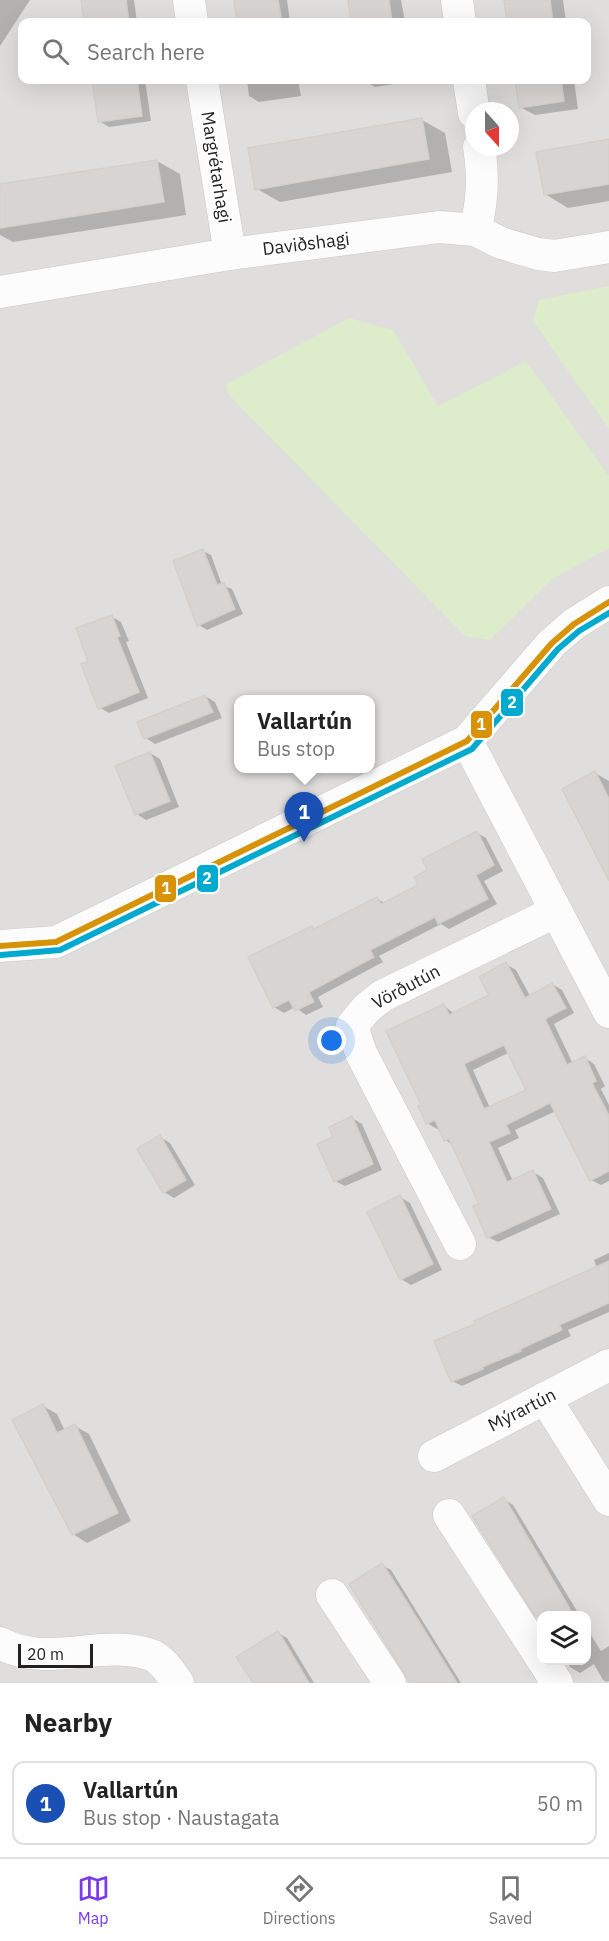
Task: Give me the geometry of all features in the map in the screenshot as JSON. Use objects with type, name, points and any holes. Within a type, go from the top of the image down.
[{"type":"street","points":[[189,0],[191,18]]},
{"type":"street","points":[[457,0],[459,18]]},
{"type":"street","name":"Margrétarhagi","points":[[203,84],[230,254]]},
{"type":"street","points":[[470,84],[472,102]]},
{"type":"street","points":[[475,230],[481,208],[483,186],[480,156]]},
{"type":"street","name":"Daviðshagi","points":[[0,292],[230,254],[439,227],[475,230],[501,243],[538,254],[554,256],[609,247]]},
{"type":"street","points":[[0,946],[57,942],[467,741],[479,730],[552,643],[573,624],[609,602]]},
{"type":"street","points":[[467,741],[609,1012]]},
{"type":"street","name":"Vörðutún","points":[[460,1244],[361,1053],[352,1026],[381,996],[555,912]]},
{"type":"street","name":"Mýrartún","points":[[434,1456],[609,1365]]},
{"type":"street","points":[[545,1398],[609,1500]]},
{"type":"street","points":[[449,1515],[537,1652]]},
{"type":"street","points":[[332,1595],[390,1683]]},
{"type":"street","points":[[0,1643],[12,1650],[41,1654],[123,1650],[150,1654],[169,1670],[178,1683]]},
{"type":"street","points":[[545,1665],[557,1683]]},
{"type":"shaded area","points":[[0,0],[609,0],[609,1683],[0,1683]]},
{"type":"green space","points":[[609,286],[609,429],[533,321],[539,300]]},
{"type":"green space","points":[[349,318],[393,330],[438,406],[526,361],[609,476],[609,548],[552,579],[490,640],[465,636],[228,394],[226,384]]},
{"type":"building","points":[[81,0],[126,0],[128,18],[83,18]]},
{"type":"building","points":[[234,0],[278,0],[281,18],[236,18]]},
{"type":"building","points":[[348,0],[389,0],[391,18],[350,18]]},
{"type":"building","points":[[504,0],[550,0],[552,18],[506,18]]},
{"type":"building","points":[[93,84],[138,84],[142,116],[98,122]]},
{"type":"building","points":[[516,84],[562,84],[564,101],[519,108]]},
{"type":"building","points":[[422,118],[429,159],[255,190],[248,148]]},
{"type":"building","points":[[609,139],[609,184],[544,195],[536,152]]},
{"type":"building","points":[[157,160],[164,202],[0,228],[0,184]]},
{"type":"building","points":[[203,549],[217,585],[224,583],[235,609],[197,626],[173,561]]},
{"type":"building","points":[[112,615],[120,636],[117,637],[139,692],[98,709],[81,664],[88,661],[76,628]]},
{"type":"building","points":[[205,695],[213,712],[144,739],[137,722]]},
{"type":"building","points":[[150,752],[170,801],[135,815],[115,766]]},
{"type":"building","points":[[595,771],[609,799],[609,881],[562,789]]},
{"type":"building","points":[[477,831],[494,865],[476,875],[488,899],[438,924],[435,917],[370,950],[374,957],[309,992],[314,1002],[295,1011],[289,1000],[273,1008],[248,957],[312,926],[314,929],[377,897],[381,904],[418,885],[414,877],[427,870],[422,859]]},
{"type":"building","points":[[506,962],[525,998],[552,983],[566,1008],[545,1019],[567,1065],[585,1056],[596,1081],[592,1083],[609,1116],[609,1171],[590,1181],[550,1103],[506,1125],[510,1133],[489,1142],[507,1182],[533,1170],[551,1209],[487,1238],[473,1206],[479,1204],[449,1139],[444,1141],[435,1120],[426,1124],[418,1106],[421,1105],[386,1031],[444,1004],[449,1015],[489,995],[479,977]],"holes":[[[504,1045],[526,1090],[484,1109],[464,1064]]]},
{"type":"building","points":[[352,1116],[373,1164],[334,1182],[317,1144],[333,1137],[329,1127]]},
{"type":"building","points":[[160,1135],[186,1180],[163,1193],[137,1149]]},
{"type":"building","points":[[400,1195],[433,1264],[400,1280],[367,1212]]},
{"type":"building","points":[[609,1261],[609,1303],[559,1325],[562,1330],[520,1349],[521,1351],[451,1382],[434,1341]]},
{"type":"building","points":[[43,1404],[57,1433],[75,1424],[118,1513],[72,1535],[12,1420]]},
{"type":"building","points":[[504,1497],[571,1611],[537,1611],[537,1616],[535,1616],[472,1516]]},
{"type":"building","points":[[382,1563],[457,1683],[410,1683],[349,1584]]},
{"type":"building","points":[[278,1631],[309,1683],[253,1683],[236,1657]]},
{"type":"transit line","name":"1","points":[[0,946],[56,942],[467,741],[552,643],[574,624],[609,602]]},
{"type":"transit line","name":"2","points":[[1,955],[60,950],[472,749],[558,649],[579,631],[609,613]]},
{"type":"place","name":"Vallartún","points":[[304,842]]}]
